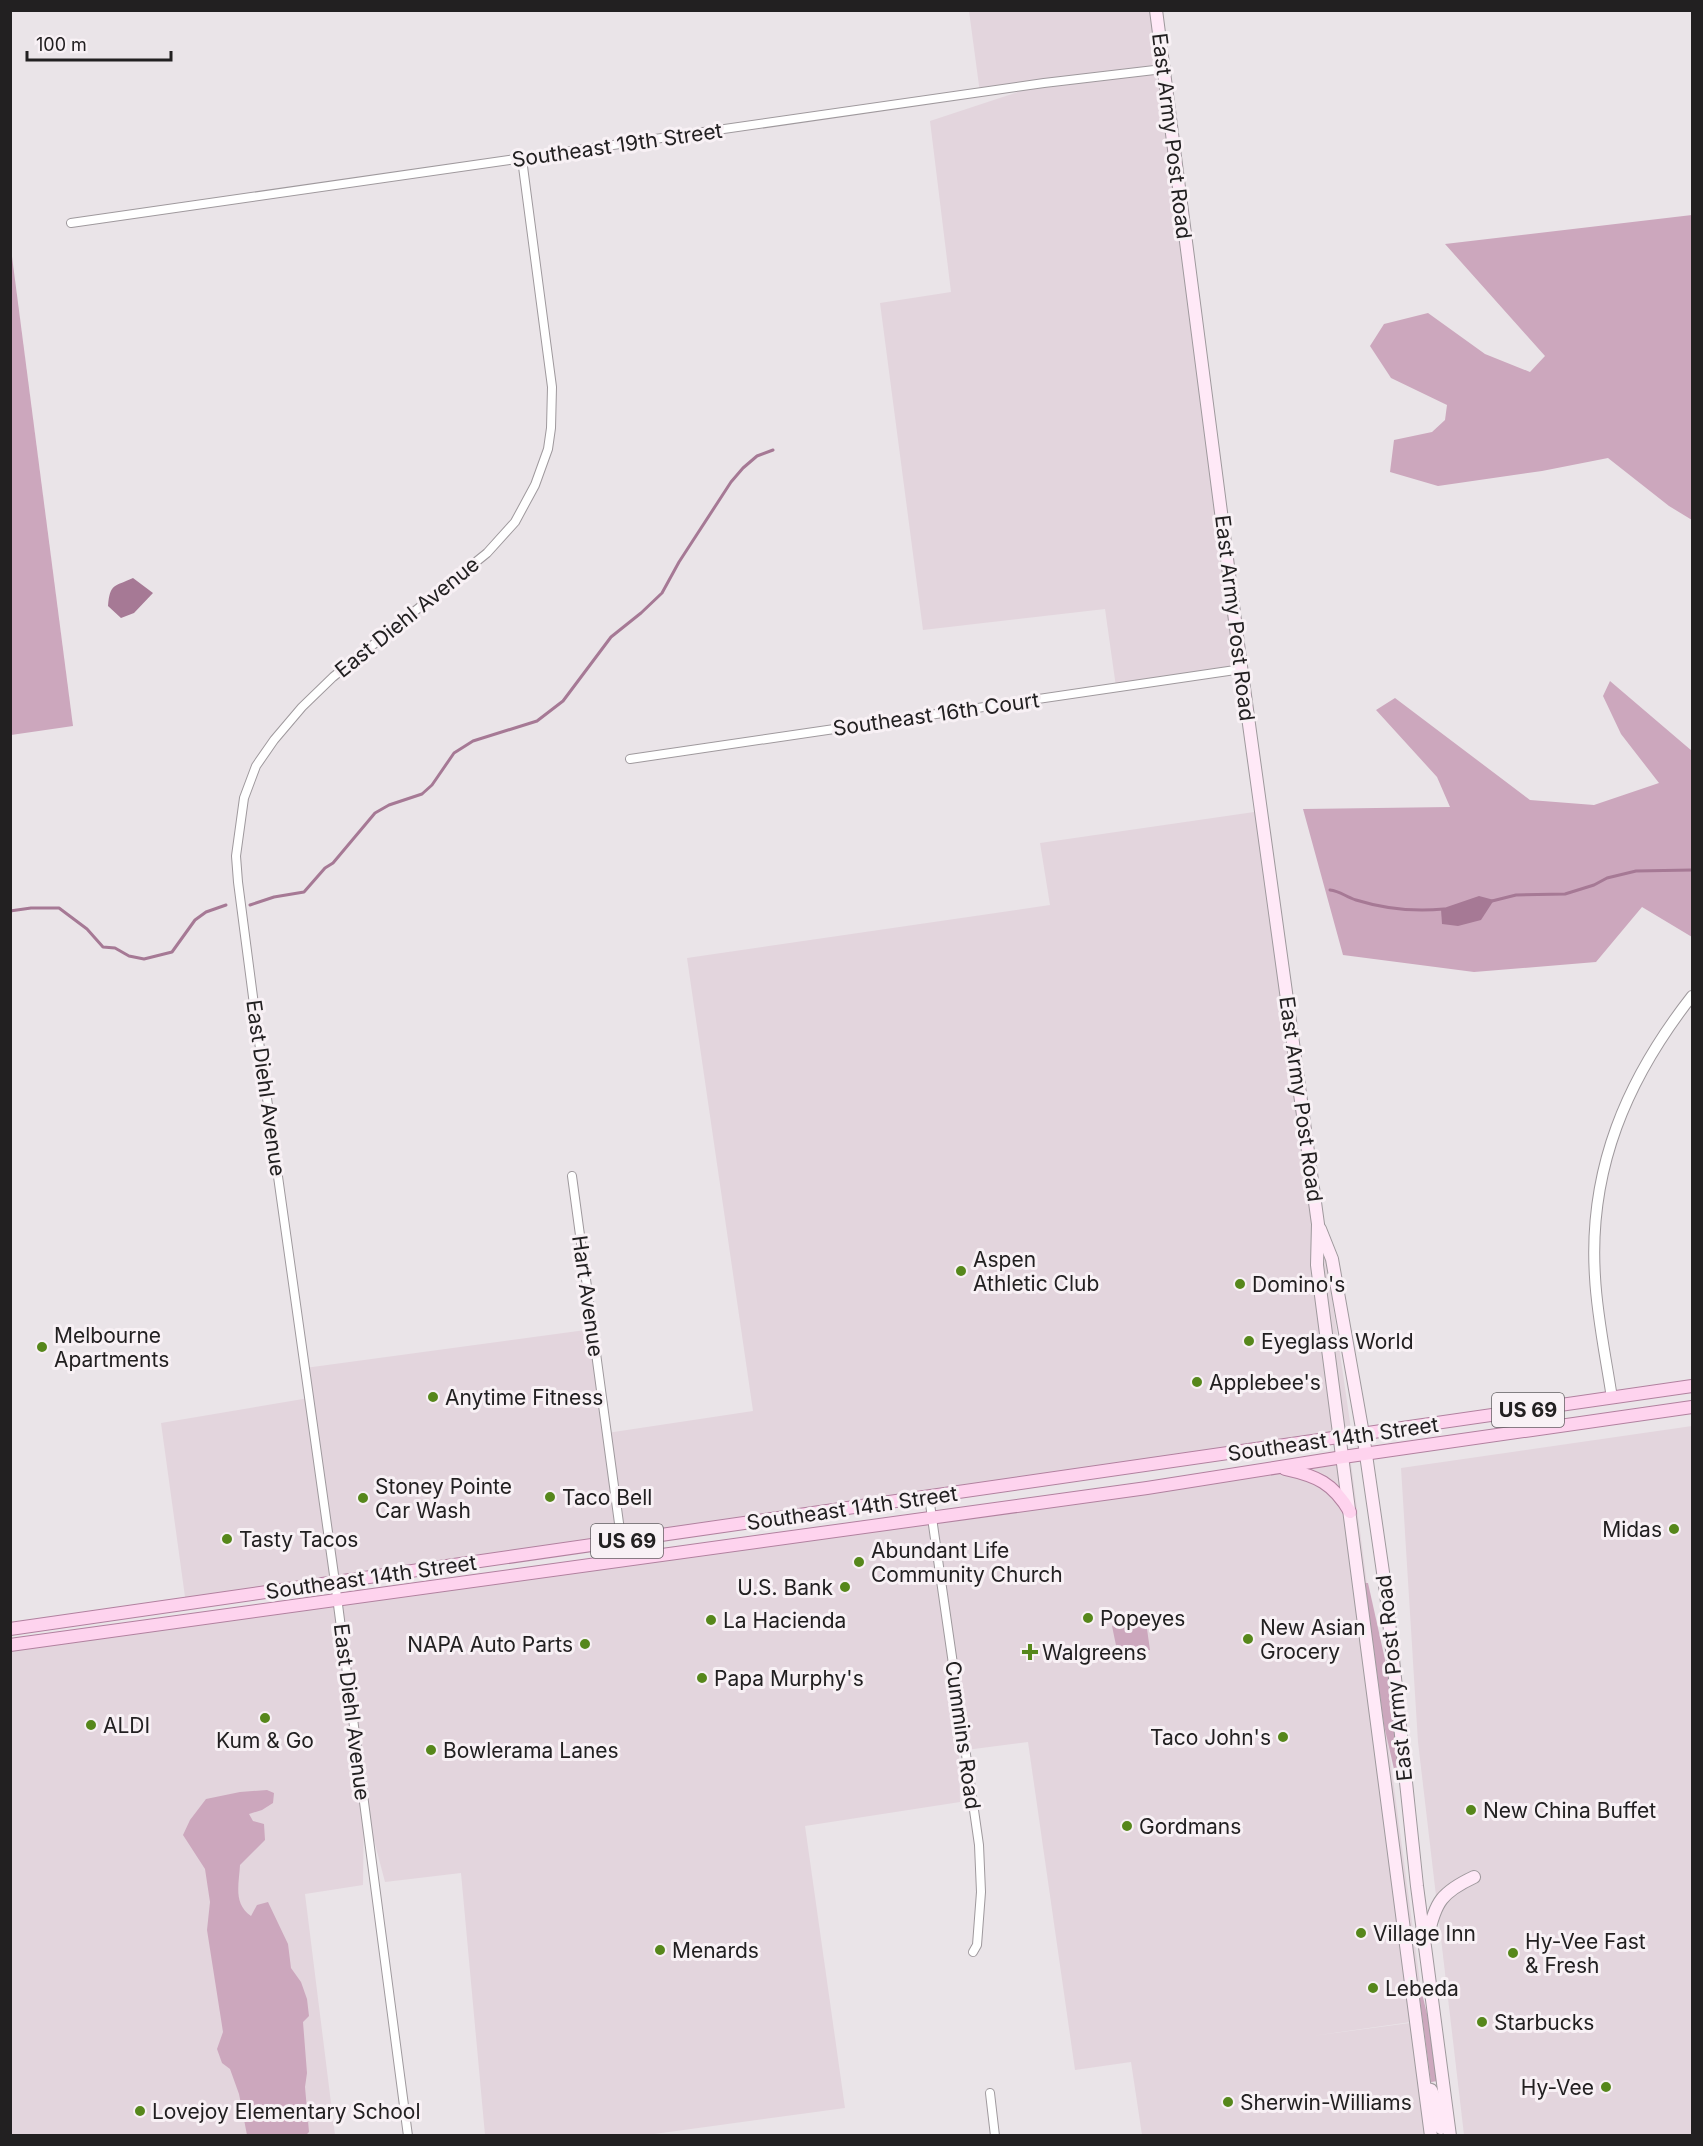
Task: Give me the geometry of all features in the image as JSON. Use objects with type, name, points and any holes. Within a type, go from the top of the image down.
[{"type":"main road","name":"East Army Post Road","points":[[1156,10],[1242,669],[1318,1224],[1317,1265],[1431,2136]]},
{"type":"main road","name":"East Army Post Road","points":[[1318,1224],[1332,1259],[1366,1454],[1386,1593],[1409,1821],[1450,2136]]},
{"type":"main road","name":"Southeast 14th Street","points":[[10,1629],[1692,1386]]},
{"type":"main road","name":"Southeast 14th Street","points":[[10,1645],[932,1517],[1692,1407]]},
{"type":"main road","points":[[1278,1467],[1311,1474],[1333,1488],[1350,1512]]},
{"type":"main road","points":[[1426,1946],[1432,1916],[1439,1901],[1447,1892],[1474,1877]]},
{"type":"main road","points":[[1425,2089],[1431,2090],[1435,2097],[1442,2136]]},
{"type":"street","name":"Southeast 19th Street","points":[[71,223],[1044,83],[1163,69]]},
{"type":"street","name":"East Diehl Avenue","points":[[408,2136],[338,1599],[238,882],[237,856],[240,812],[249,782],[256,766],[274,740],[302,707],[333,677],[488,553],[515,522],[542,469],[550,439],[553,408],[552,387],[522,159]]},
{"type":"street","name":"Southeast 16th Court","points":[[630,759],[1242,669]]},
{"type":"street","points":[[1612,1398],[1594,1276],[1594,1239],[1598,1196],[1619,1117],[1636,1080],[1656,1044],[1692,996]]},
{"type":"street","name":"Hart Avenue","points":[[572,1176],[624,1560]]},
{"type":"street","name":"Cummins Road","points":[[929,1497],[979,1845],[981,1892],[977,1945],[973,1952]]},
{"type":"street","points":[[990,2093],[995,2136]]},
{"type":"shaded area","points":[[969,11],[1156,11],[1242,669],[1116,687],[1105,609],[923,630],[880,303],[951,292],[930,121],[1039,85],[980,93]]},
{"type":"shaded area","points":[[1692,215],[1692,520],[1669,506],[1608,458],[1542,471],[1438,486],[1390,472],[1394,440],[1432,432],[1445,420],[1447,405],[1391,378],[1370,346],[1384,324],[1428,313],[1485,354],[1530,372],[1545,356],[1445,244]]},
{"type":"shaded area","points":[[11,249],[73,726],[10,735]]},
{"type":"shaded area","points":[[133,578],[153,593],[134,613],[121,618],[108,606],[110,593],[117,585]]},
{"type":"shaded area","points":[[1610,681],[1692,751],[1692,937],[1642,907],[1596,962],[1474,972],[1343,955],[1303,809],[1450,807],[1437,777],[1376,710],[1395,698],[1530,800],[1594,805],[1659,783],[1621,734],[1603,696]]},
{"type":"shaded area","points":[[1261,811],[1352,1436],[186,1604],[161,1423],[309,1398],[305,1368],[593,1329],[607,1433],[753,1411],[687,958],[1050,905],[1040,843]]},
{"type":"shaded area","points":[[1479,896],[1494,900],[1481,920],[1458,926],[1442,924],[1441,909]]},
{"type":"shaded area","points":[[1692,1426],[1692,2135],[1464,2135],[1418,1742],[1401,1468]]},
{"type":"shaded area","points":[[1351,1463],[1425,2020],[1312,2036],[1425,2021],[1439,2135],[1142,2135],[1131,2062],[1075,2070],[1028,1742],[966,1750],[958,1705],[960,1802],[805,1826],[845,2108],[647,2135],[485,2135],[461,1873],[385,1882],[364,1802],[363,1885],[305,1894],[335,2135],[11,2136],[11,1645],[1149,1487]]},
{"type":"shaded area","points":[[1365,1583],[1368,1583],[1390,1682],[1399,1777],[1396,1778],[1384,1725]]},
{"type":"shaded area","points":[[1136,1619],[1136,1623],[1146,1622],[1150,1650],[1146,1650],[1147,1654],[1125,1657],[1124,1654],[1118,1655],[1112,1626],[1122,1625],[1122,1621]]},
{"type":"shaded area","points":[[267,1790],[274,1793],[273,1803],[249,1814],[253,1821],[264,1824],[265,1840],[240,1865],[238,1893],[242,1906],[251,1916],[257,1905],[268,1902],[288,1944],[291,1968],[301,1982],[307,1999],[309,2016],[303,2022],[309,2132],[306,2135],[247,2135],[239,2094],[230,2069],[222,2063],[217,2049],[223,2032],[207,1930],[210,1902],[205,1869],[183,1835],[190,1820],[206,1799],[240,1792]]},
{"type":"shaded area","points":[[1419,1993],[1422,1993],[1434,2043],[1438,2081],[1431,2082]]},
{"type":"waterway","points":[[250,905],[274,897],[304,892],[325,868],[333,863],[375,813],[389,805],[422,794],[432,785],[454,753],[473,741],[537,721],[563,701],[611,637],[662,593],[679,562],[731,482],[757,456],[773,450]]},
{"type":"waterway","points":[[1492,901],[1516,895],[1565,894],[1594,885],[1607,878],[1636,871],[1692,870]]},
{"type":"waterway","points":[[1330,890],[1356,900],[1388,908],[1444,909]]},
{"type":"waterway","points":[[10,911],[59,908],[87,929],[103,947],[115,948],[129,956],[144,959],[172,952],[195,920],[206,912],[226,905]]},
{"type":"place","name":"Aspen Athletic Club","points":[[961,1271]]},
{"type":"place","name":"Domino's","points":[[1240,1284]]},
{"type":"place","name":"Eyeglass World","points":[[1249,1341]]},
{"type":"place","name":"Melbourne Apartments","points":[[42,1347]]},
{"type":"place","name":"Applebee's","points":[[1197,1382]]},
{"type":"place","name":"Anytime Fitness","points":[[433,1397]]},
{"type":"place","name":"Taco Bell","points":[[550,1497]]},
{"type":"place","name":"Stoney Pointe Car Wash","points":[[363,1498]]},
{"type":"place","name":"Midas","points":[[1674,1529]]},
{"type":"place","name":"Tasty Tacos","points":[[227,1539]]},
{"type":"place","name":"Abundant Life Community Church","points":[[859,1562]]},
{"type":"place","name":"U.S. Bank","points":[[845,1587]]},
{"type":"place","name":"Popeyes","points":[[1088,1618]]},
{"type":"place","name":"La Hacienda","points":[[711,1620]]},
{"type":"place","name":"New Asian Grocery","points":[[1248,1639]]},
{"type":"place","name":"NAPA Auto Parts","points":[[585,1644]]},
{"type":"place","name":"Walgreens","points":[[1030,1652]]},
{"type":"place","name":"Papa Murphy's","points":[[702,1678]]},
{"type":"place","name":"Kum & Go","points":[[265,1718]]},
{"type":"place","name":"ALDI","points":[[91,1725]]},
{"type":"place","name":"Taco John's","points":[[1283,1737]]},
{"type":"place","name":"Bowlerama Lanes","points":[[431,1750]]},
{"type":"place","name":"New China Buffet","points":[[1471,1810]]},
{"type":"place","name":"Gordmans","points":[[1127,1826]]},
{"type":"place","name":"Village Inn","points":[[1361,1933]]},
{"type":"place","name":"Menards","points":[[660,1950]]},
{"type":"place","name":"Hy-Vee Fast & Fresh","points":[[1513,1953]]},
{"type":"place","name":"Lebeda","points":[[1373,1988]]},
{"type":"place","name":"Starbucks","points":[[1482,2022]]},
{"type":"place","name":"Hy-Vee","points":[[1606,2087]]},
{"type":"place","name":"Sherwin-Williams","points":[[1228,2102]]},
{"type":"place","name":"Lovejoy Elementary School","points":[[140,2111]]}]
